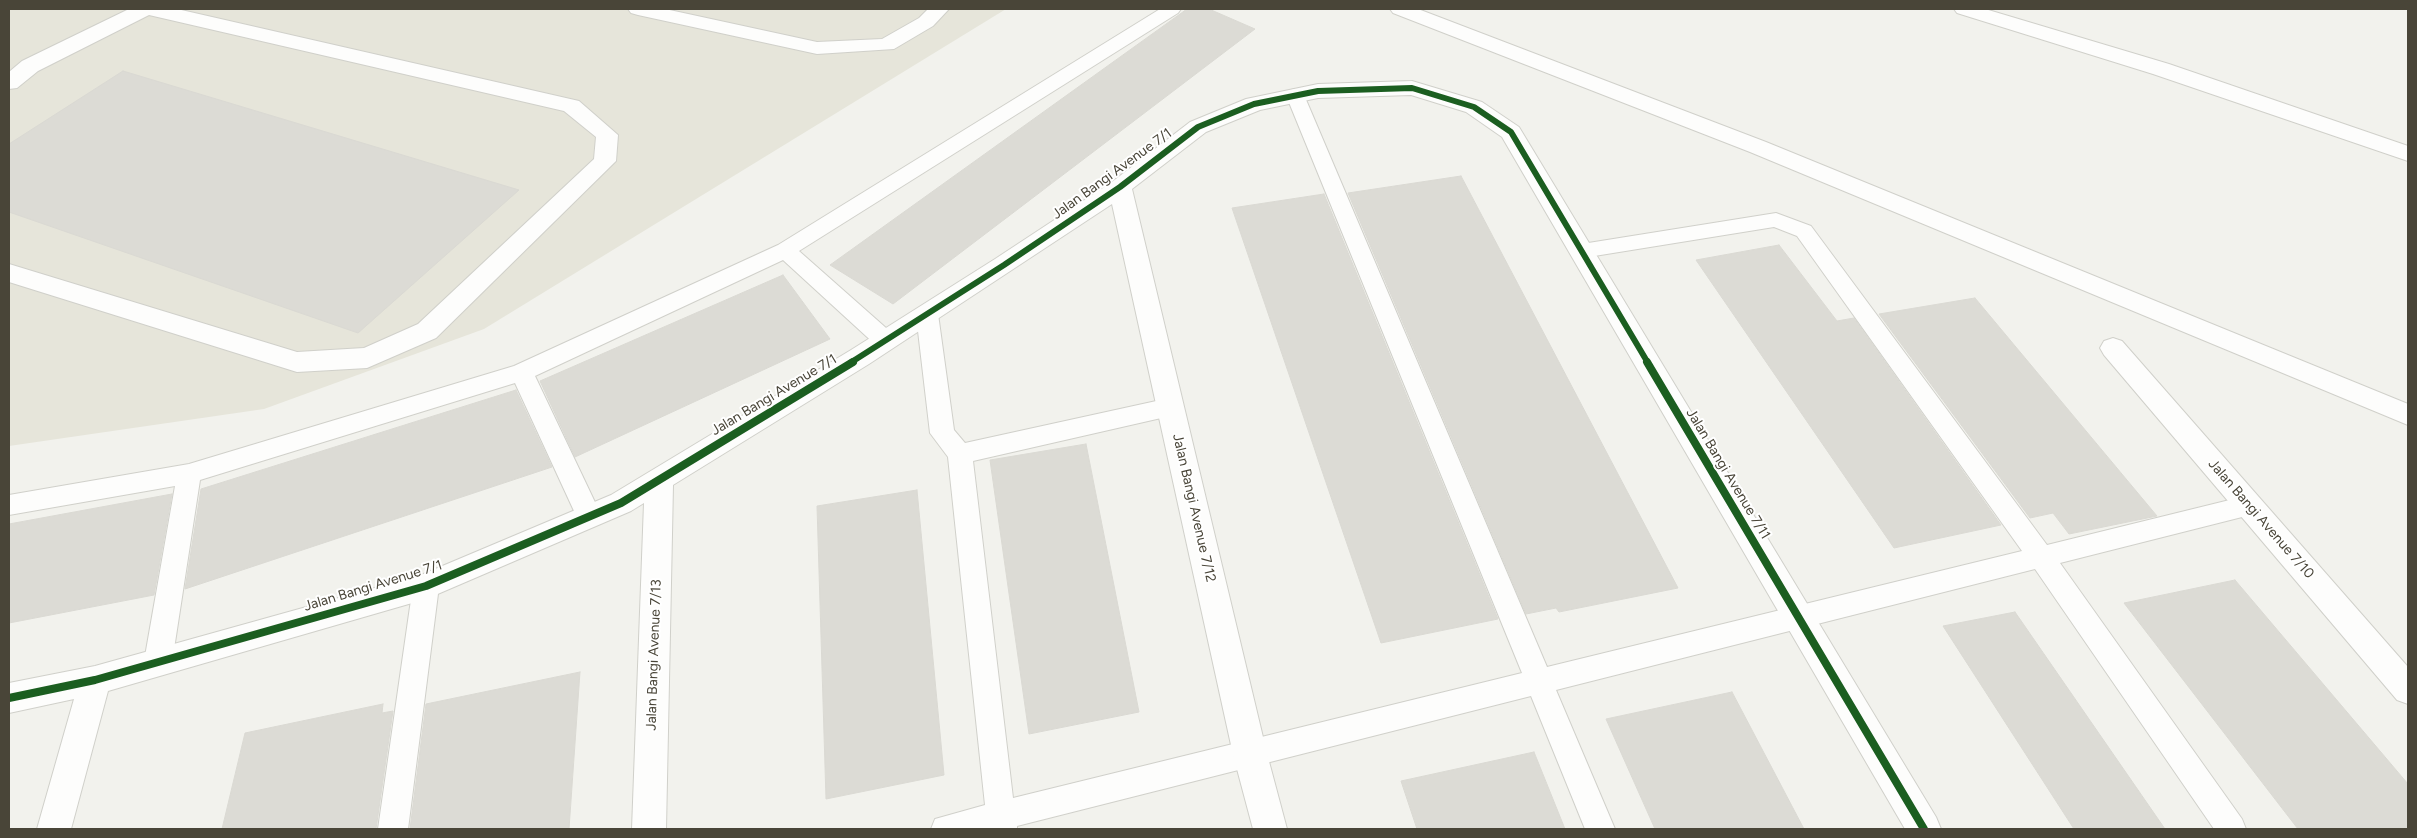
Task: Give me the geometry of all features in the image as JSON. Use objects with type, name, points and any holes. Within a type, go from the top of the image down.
[{"type":"street","points":[[9,82],[30,66],[144,9]]},
{"type":"street","points":[[9,273],[296,362],[367,358],[427,331],[605,162],[607,135],[571,106],[151,9]]},
{"type":"street","points":[[638,9],[817,48],[887,45],[926,22],[939,9]]},
{"type":"street","points":[[1400,9],[1758,147],[2408,416]]},
{"type":"street","points":[[1964,9],[2161,69],[2408,154]]},
{"type":"street","name":"Jalan Bangi Avenue 7/1","points":[[9,698],[95,680],[426,586],[621,503],[886,341],[1120,187],[1198,127],[1254,104],[1318,91],[1412,88],[1474,107],[1511,132]]},
{"type":"street","name":"Jalan Bangi Avenue 7/11","points":[[1511,132],[1924,829]]},
{"type":"street","name":"Jalan Bangi Avenue 7/12","points":[[1120,187],[1250,754],[1270,829]]},
{"type":"street","name":"Jalan Bangi Avenue 7/10","points":[[2113,348],[2408,690]]},
{"type":"street","name":"Jalan Bangi Avenue 7/13","points":[[649,829],[658,480]]},
{"type":"street","points":[[54,829],[95,680]]},
{"type":"lane","points":[[9,505],[189,474],[522,372],[785,250],[1172,9]]},
{"type":"lane","points":[[1295,95],[1537,682],[1600,829]]},
{"type":"lane","points":[[1582,251],[1776,220],[1804,231],[2041,557],[2231,829]]},
{"type":"lane","points":[[785,250],[886,341]]},
{"type":"lane","points":[[927,314],[942,433],[960,454],[1001,822]]},
{"type":"lane","points":[[522,372],[588,517]]},
{"type":"lane","points":[[960,454],[1170,407]]},
{"type":"lane","points":[[158,662],[189,474]]},
{"type":"lane","points":[[946,829],[1001,822],[1250,754],[2250,505]]},
{"type":"lane","points":[[393,829],[426,586]]},
{"type":"shaded area","points":[[9,9],[1006,9],[484,329],[264,409],[9,446]]},
{"type":"building","points":[[1187,9],[1209,9],[1255,29],[893,304],[830,265]]},
{"type":"building","points":[[123,71],[519,190],[358,333],[9,212],[9,144]]},
{"type":"building","points":[[1461,176],[1678,588],[1559,612],[1556,608],[1526,614],[1348,193]]},
{"type":"building","points":[[1324,194],[1498,619],[1381,643],[1232,208]]},
{"type":"building","points":[[1779,245],[1837,321],[1854,318],[2001,525],[1894,548],[1696,260]]},
{"type":"building","points":[[783,275],[830,339],[575,457],[540,381]]},
{"type":"building","points":[[1975,298],[2157,516],[2069,534],[2053,513],[2030,518],[1879,314]]},
{"type":"building","points":[[516,390],[552,467],[185,589],[201,489]]},
{"type":"building","points":[[1086,444],[1139,712],[1029,734],[990,460]]},
{"type":"building","points":[[917,490],[944,775],[826,799],[817,506]]},
{"type":"building","points":[[172,494],[154,595],[9,623],[9,524]]},
{"type":"building","points":[[2235,580],[2408,784],[2408,829],[2298,829],[2124,603]]},
{"type":"building","points":[[2015,612],[2165,829],[2074,829],[1943,626]]},
{"type":"building","points":[[580,672],[569,829],[410,829],[426,704]]},
{"type":"building","points":[[1732,692],[1804,829],[1655,829],[1606,719]]},
{"type":"building","points":[[383,704],[382,713],[393,711],[376,829],[222,829],[245,733]]},
{"type":"building","points":[[1534,752],[1565,829],[1417,829],[1401,781]]},
{"type":"cycle path","points":[[9,698],[95,680],[426,586],[621,503],[860,357],[1004,265],[1120,187],[1198,127],[1254,104],[1318,91],[1412,88],[1474,107],[1511,132],[1924,829]]}]
